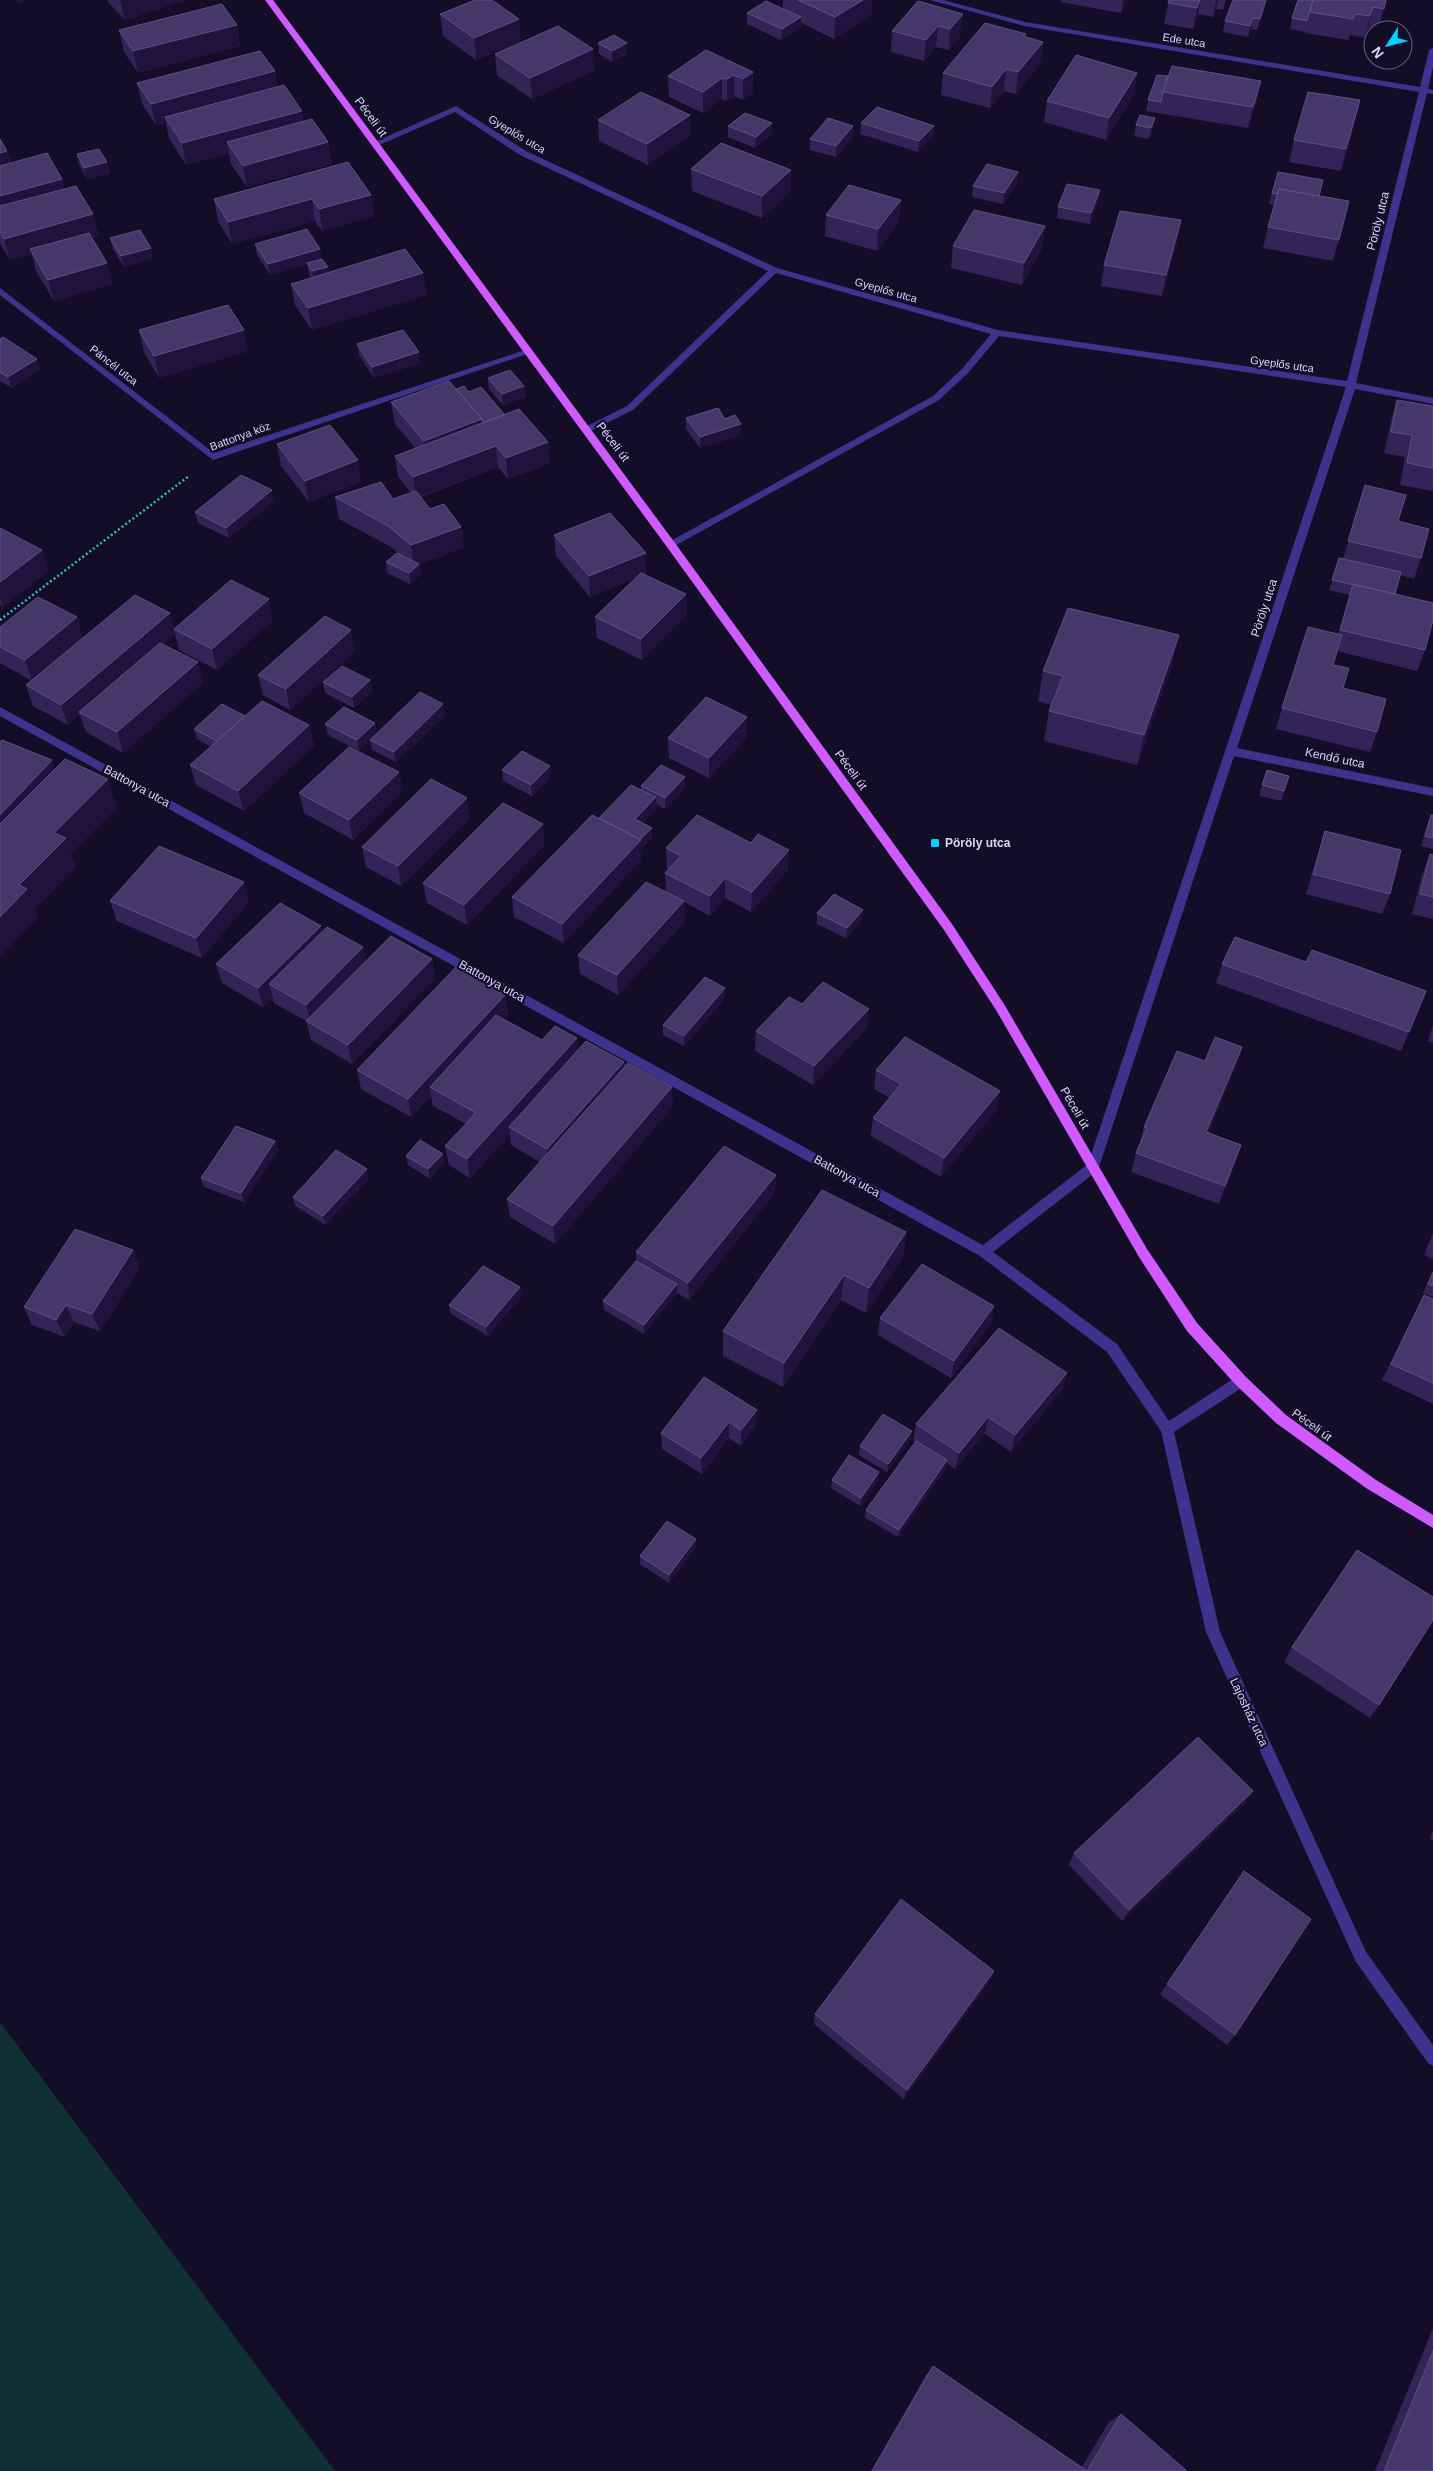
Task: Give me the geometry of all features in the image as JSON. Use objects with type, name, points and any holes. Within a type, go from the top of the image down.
[{"type":"main road","name":"Péceli út","points":[[269,0],[671,544],[948,927],[1000,1007],[1143,1253],[1192,1327],[1241,1381],[1281,1420],[1370,1484],[1433,1522]]},
{"type":"street","name":"Ede utca","points":[[934,0],[1024,24],[1428,91]]},
{"type":"street","name":"Pöröly utca","points":[[1094,1167],[1351,385],[1428,91],[1433,50]]},
{"type":"street","name":"Gyeplős utca","points":[[374,144],[456,109],[523,153],[774,270],[997,333],[1351,385],[1433,401]]},
{"type":"street","points":[[586,430],[630,408],[774,270]]},
{"type":"street","name":"Páncél utca","points":[[0,291],[213,457]]},
{"type":"street","points":[[671,544],[936,398],[965,371],[997,333]]},
{"type":"street","name":"Battonya köz","points":[[213,457],[528,352]]},
{"type":"street","name":"Battonya utca","points":[[0,711],[984,1252],[1112,1348]]},
{"type":"street","name":"Kendő utca","points":[[1230,751],[1433,792]]},
{"type":"street","points":[[984,1252],[1094,1167]]},
{"type":"street","name":"Lajosház utca","points":[[1112,1348],[1167,1429],[1213,1632],[1361,1956],[1433,2058]]},
{"type":"street","points":[[1167,1429],[1241,1381]]},
{"type":"path","name":"Battonya köz","points":[[0,620],[213,457]]},
{"type":"green space","points":[[0,2022],[335,2471],[0,2471]]},
{"type":"building","points":[[475,0],[492,0],[519,19],[474,38],[440,14]]},
{"type":"building","points":[[798,0],[863,0],[835,17]]},
{"type":"building","points":[[1169,0],[1200,0],[1197,8],[1168,3]]},
{"type":"building","points":[[1233,0],[1266,0],[1260,19],[1253,18],[1250,26],[1225,21]]},
{"type":"building","points":[[1298,0],[1313,0],[1307,21],[1292,18]]},
{"type":"building","points":[[1313,0],[1386,0],[1384,9],[1373,7],[1370,16],[1355,14],[1353,19],[1310,12]]},
{"type":"building","points":[[766,1],[801,17],[782,29],[747,13]]},
{"type":"building","points":[[918,1],[963,14],[950,29],[938,26],[926,40],[892,31]]},
{"type":"building","points":[[222,4],[237,25],[133,51],[119,30]]},
{"type":"building","points":[[985,23],[1026,34],[1023,36],[1043,42],[1018,72],[1006,69],[992,87],[943,73]]},
{"type":"building","points":[[558,26],[593,49],[530,78],[495,54]]},
{"type":"building","points":[[614,35],[627,43],[612,51],[598,43]]},
{"type":"building","points":[[706,50],[753,72],[743,79],[734,75],[727,79],[722,78],[703,92],[668,76]]},
{"type":"building","points":[[260,51],[275,71],[151,104],[137,83]]},
{"type":"building","points":[[1076,55],[1137,73],[1109,118],[1047,101]]},
{"type":"building","points":[[1172,66],[1261,81],[1253,107],[1163,92]]},
{"type":"building","points":[[1157,75],[1168,76],[1161,102],[1148,100]]},
{"type":"building","points":[[284,85],[302,111],[182,143],[165,117]]},
{"type":"building","points":[[641,92],[690,115],[647,144],[598,120]]},
{"type":"building","points":[[1308,92],[1360,100],[1346,149],[1294,140]]},
{"type":"building","points":[[877,107],[934,126],[919,141],[861,123]]},
{"type":"building","points":[[745,113],[772,123],[756,137],[728,126]]},
{"type":"building","points":[[1140,115],[1155,118],[1151,128],[1136,125]]},
{"type":"building","points":[[828,118],[853,126],[836,146],[810,139]]},
{"type":"building","points":[[312,119],[328,142],[243,166],[227,142]]},
{"type":"building","points":[[0,139],[7,151],[0,153]]},
{"type":"building","points":[[721,143],[791,170],[762,196],[691,169]]},
{"type":"building","points":[[99,149],[107,162],[84,168],[77,154]]},
{"type":"building","points":[[47,153],[62,179],[0,196],[0,166]]},
{"type":"building","points":[[348,162],[371,195],[319,209],[312,199],[228,222],[214,199]]},
{"type":"building","points":[[987,164],[1018,172],[1004,193],[973,186]]},
{"type":"building","points":[[1278,172],[1323,180],[1319,196],[1279,189],[1277,194],[1272,193]]},
{"type":"building","points":[[1067,184],[1100,190],[1091,213],[1058,207]]},
{"type":"building","points":[[849,185],[901,200],[878,229],[826,215]]},
{"type":"building","points":[[76,186],[93,214],[4,239],[0,232],[0,206]]},
{"type":"building","points":[[1279,189],[1349,201],[1339,240],[1268,227]]},
{"type":"building","points":[[974,210],[1045,226],[1024,263],[953,246]]},
{"type":"building","points":[[1120,211],[1181,220],[1166,275],[1104,265]]},
{"type":"building","points":[[307,229],[320,249],[268,264],[255,244]]},
{"type":"building","points":[[140,230],[151,248],[121,256],[110,238]]},
{"type":"building","points":[[89,233],[107,263],[48,280],[30,249]]},
{"type":"building","points":[[405,249],[423,273],[308,308],[291,284]]},
{"type":"building","points":[[322,259],[328,267],[312,271],[307,263]]},
{"type":"building","points":[[228,305],[244,330],[154,356],[139,330]]},
{"type":"building","points":[[403,330],[419,352],[372,367],[357,344]]},
{"type":"building","points":[[3,337],[37,359],[8,377],[0,372],[0,339]]},
{"type":"building","points":[[510,370],[524,386],[502,394],[488,378]]},
{"type":"building","points":[[449,381],[482,419],[424,441],[391,402]]},
{"type":"building","points":[[464,386],[469,392],[481,387],[505,415],[483,423],[482,419],[456,389]]},
{"type":"building","points":[[1397,400],[1433,406],[1433,468],[1407,463],[1412,435],[1391,432]]},
{"type":"building","points":[[718,408],[725,419],[735,415],[741,424],[700,437],[686,418]]},
{"type":"building","points":[[519,409],[548,442],[506,458],[496,446],[413,477],[395,456]]},
{"type":"building","points":[[330,425],[358,460],[305,481],[277,444]]},
{"type":"building","points":[[241,475],[272,490],[226,528],[195,512]]},
{"type":"building","points":[[381,482],[393,499],[416,491],[430,509],[444,504],[461,527],[411,545],[388,526],[335,497]]},
{"type":"building","points":[[1365,485],[1406,495],[1398,521],[1429,529],[1421,558],[1348,541]]},
{"type":"building","points":[[610,513],[646,553],[589,576],[554,535]]},
{"type":"building","points":[[0,528],[42,550],[0,582]]},
{"type":"building","points":[[397,553],[419,564],[409,573],[386,562]]},
{"type":"building","points":[[1339,558],[1401,572],[1395,594],[1332,580]]},
{"type":"building","points":[[641,573],[686,594],[641,639],[595,617]]},
{"type":"building","points":[[231,580],[269,599],[212,649],[174,629]]},
{"type":"building","points":[[1353,584],[1433,603],[1433,620],[1425,650],[1340,630]]},
{"type":"building","points":[[135,595],[170,613],[61,705],[26,685]]},
{"type":"building","points":[[38,597],[77,617],[25,660],[0,647],[0,627]]},
{"type":"building","points":[[1068,608],[1179,635],[1144,735],[1049,711],[1063,676],[1043,671]]},
{"type":"building","points":[[325,616],[351,630],[286,689],[258,675]]},
{"type":"building","points":[[1308,627],[1342,635],[1333,665],[1349,668],[1343,688],[1386,699],[1377,732],[1282,708]]},
{"type":"building","points":[[160,643],[198,662],[117,732],[79,712]]},
{"type":"building","points":[[342,666],[370,680],[352,697],[323,682]]},
{"type":"building","points":[[420,692],[443,704],[394,752],[370,740]]},
{"type":"building","points":[[706,697],[747,717],[709,758],[668,738]]},
{"type":"building","points":[[262,701],[309,725],[238,791],[190,765]]},
{"type":"building","points":[[222,704],[245,716],[217,741],[194,729]]},
{"type":"building","points":[[344,707],[375,723],[357,740],[325,724]]},
{"type":"building","points":[[2,740],[52,760],[0,815],[0,742]]},
{"type":"building","points":[[349,747],[399,772],[349,820],[299,793]]},
{"type":"building","points":[[522,751],[550,766],[531,785],[502,770]]},
{"type":"building","points":[[65,759],[108,779],[54,833],[66,838],[19,885],[27,889],[0,917],[0,824]]},
{"type":"building","points":[[661,765],[685,777],[665,798],[641,786]]},
{"type":"building","points":[[1267,770],[1289,776],[1284,791],[1262,785]]},
{"type":"building","points":[[431,779],[467,798],[398,866],[362,847]]},
{"type":"building","points":[[631,785],[656,797],[635,819],[652,828],[640,839],[599,818]]},
{"type":"building","points":[[503,803],[543,824],[464,905],[423,883]]},
{"type":"building","points":[[592,815],[641,840],[562,924],[512,897]]},
{"type":"building","points":[[697,815],[751,843],[758,834],[789,850],[752,892],[725,878],[710,896],[665,873],[681,856],[666,848]]},
{"type":"building","points":[[1431,815],[1433,815],[1433,838],[1425,836]]},
{"type":"building","points":[[1325,831],[1401,850],[1390,894],[1313,874]]},
{"type":"building","points":[[159,846],[244,882],[196,938],[110,901]]},
{"type":"building","points":[[1430,854],[1433,855],[1433,897],[1420,894]]},
{"type":"building","points":[[646,882],[684,901],[617,975],[578,955]]},
{"type":"building","points":[[834,894],[863,910],[847,928],[817,913]]},
{"type":"building","points":[[280,903],[321,926],[258,988],[216,964]]},
{"type":"building","points":[[327,927],[363,947],[306,1005],[269,984]]},
{"type":"building","points":[[391,936],[432,959],[348,1045],[306,1021]]},
{"type":"building","points":[[1235,937],[1306,962],[1312,950],[1426,991],[1409,1032],[1222,964]]},
{"type":"building","points":[[456,967],[505,995],[408,1099],[357,1070]]},
{"type":"building","points":[[705,977],[725,988],[684,1036],[663,1025]]},
{"type":"building","points":[[823,982],[869,1009],[814,1066],[756,1031],[789,997],[802,1004]]},
{"type":"building","points":[[496,1015],[542,1040],[555,1026],[577,1038],[467,1159],[445,1146],[476,1113],[430,1087]]},
{"type":"building","points":[[905,1037],[1000,1091],[944,1158],[873,1118],[901,1084],[876,1070]]},
{"type":"building","points":[[1215,1037],[1242,1047],[1206,1132],[1241,1145],[1225,1186],[1136,1153],[1147,1128],[1144,1127],[1177,1051],[1205,1061]]},
{"type":"building","points":[[586,1041],[624,1062],[547,1149],[509,1127]]},
{"type":"building","points":[[628,1063],[672,1087],[553,1226],[507,1199]]},
{"type":"building","points":[[236,1126],[275,1141],[241,1193],[201,1178]]},
{"type":"building","points":[[420,1140],[443,1154],[428,1169],[406,1156]]},
{"type":"building","points":[[724,1146],[776,1175],[688,1283],[636,1252]]},
{"type":"building","points":[[336,1150],[367,1169],[323,1216],[293,1197]]},
{"type":"building","points":[[822,1190],[906,1232],[869,1288],[844,1275],[784,1363],[723,1331]]},
{"type":"building","points":[[75,1229],[133,1250],[92,1314],[66,1305],[56,1320],[24,1307]]},
{"type":"building","points":[[636,1261],[677,1284],[644,1325],[603,1301]]},
{"type":"building","points":[[922,1264],[994,1306],[954,1361],[880,1318]]},
{"type":"building","points":[[483,1266],[520,1287],[486,1327],[449,1305]]},
{"type":"building","points":[[1433,1272],[1433,1286],[1428,1284]]},
{"type":"building","points":[[1424,1295],[1433,1299],[1433,1383],[1391,1364]]},
{"type":"building","points":[[999,1328],[1067,1373],[1015,1435],[988,1417],[959,1453],[916,1424]]},
{"type":"building","points":[[704,1377],[757,1410],[741,1430],[729,1422],[701,1458],[661,1433]]},
{"type":"building","points":[[883,1414],[912,1431],[888,1464],[860,1446]]},
{"type":"building","points":[[916,1441],[947,1460],[899,1530],[866,1510]]},
{"type":"building","points":[[849,1455],[879,1472],[861,1498],[832,1480]]},
{"type":"building","points":[[667,1521],[696,1539],[669,1575],[640,1556]]},
{"type":"building","points":[[1357,1550],[1433,1597],[1433,1620],[1379,1705],[1292,1647]]},
{"type":"building","points":[[1198,1737],[1253,1791],[1129,1910],[1074,1853]]},
{"type":"building","points":[[1244,1871],[1311,1919],[1235,2035],[1167,1984]]},
{"type":"building","points":[[901,1899],[994,1971],[907,2090],[815,2014]]},
{"type":"building","points":[[1433,2351],[1433,2471],[1384,2471]]},
{"type":"building","points":[[933,2366],[1087,2471],[872,2471]]},
{"type":"building","points":[[1121,2414],[1187,2471],[1087,2471]]},
{"type":"place","name":"Pöröly utca","points":[[935,843]]}]
